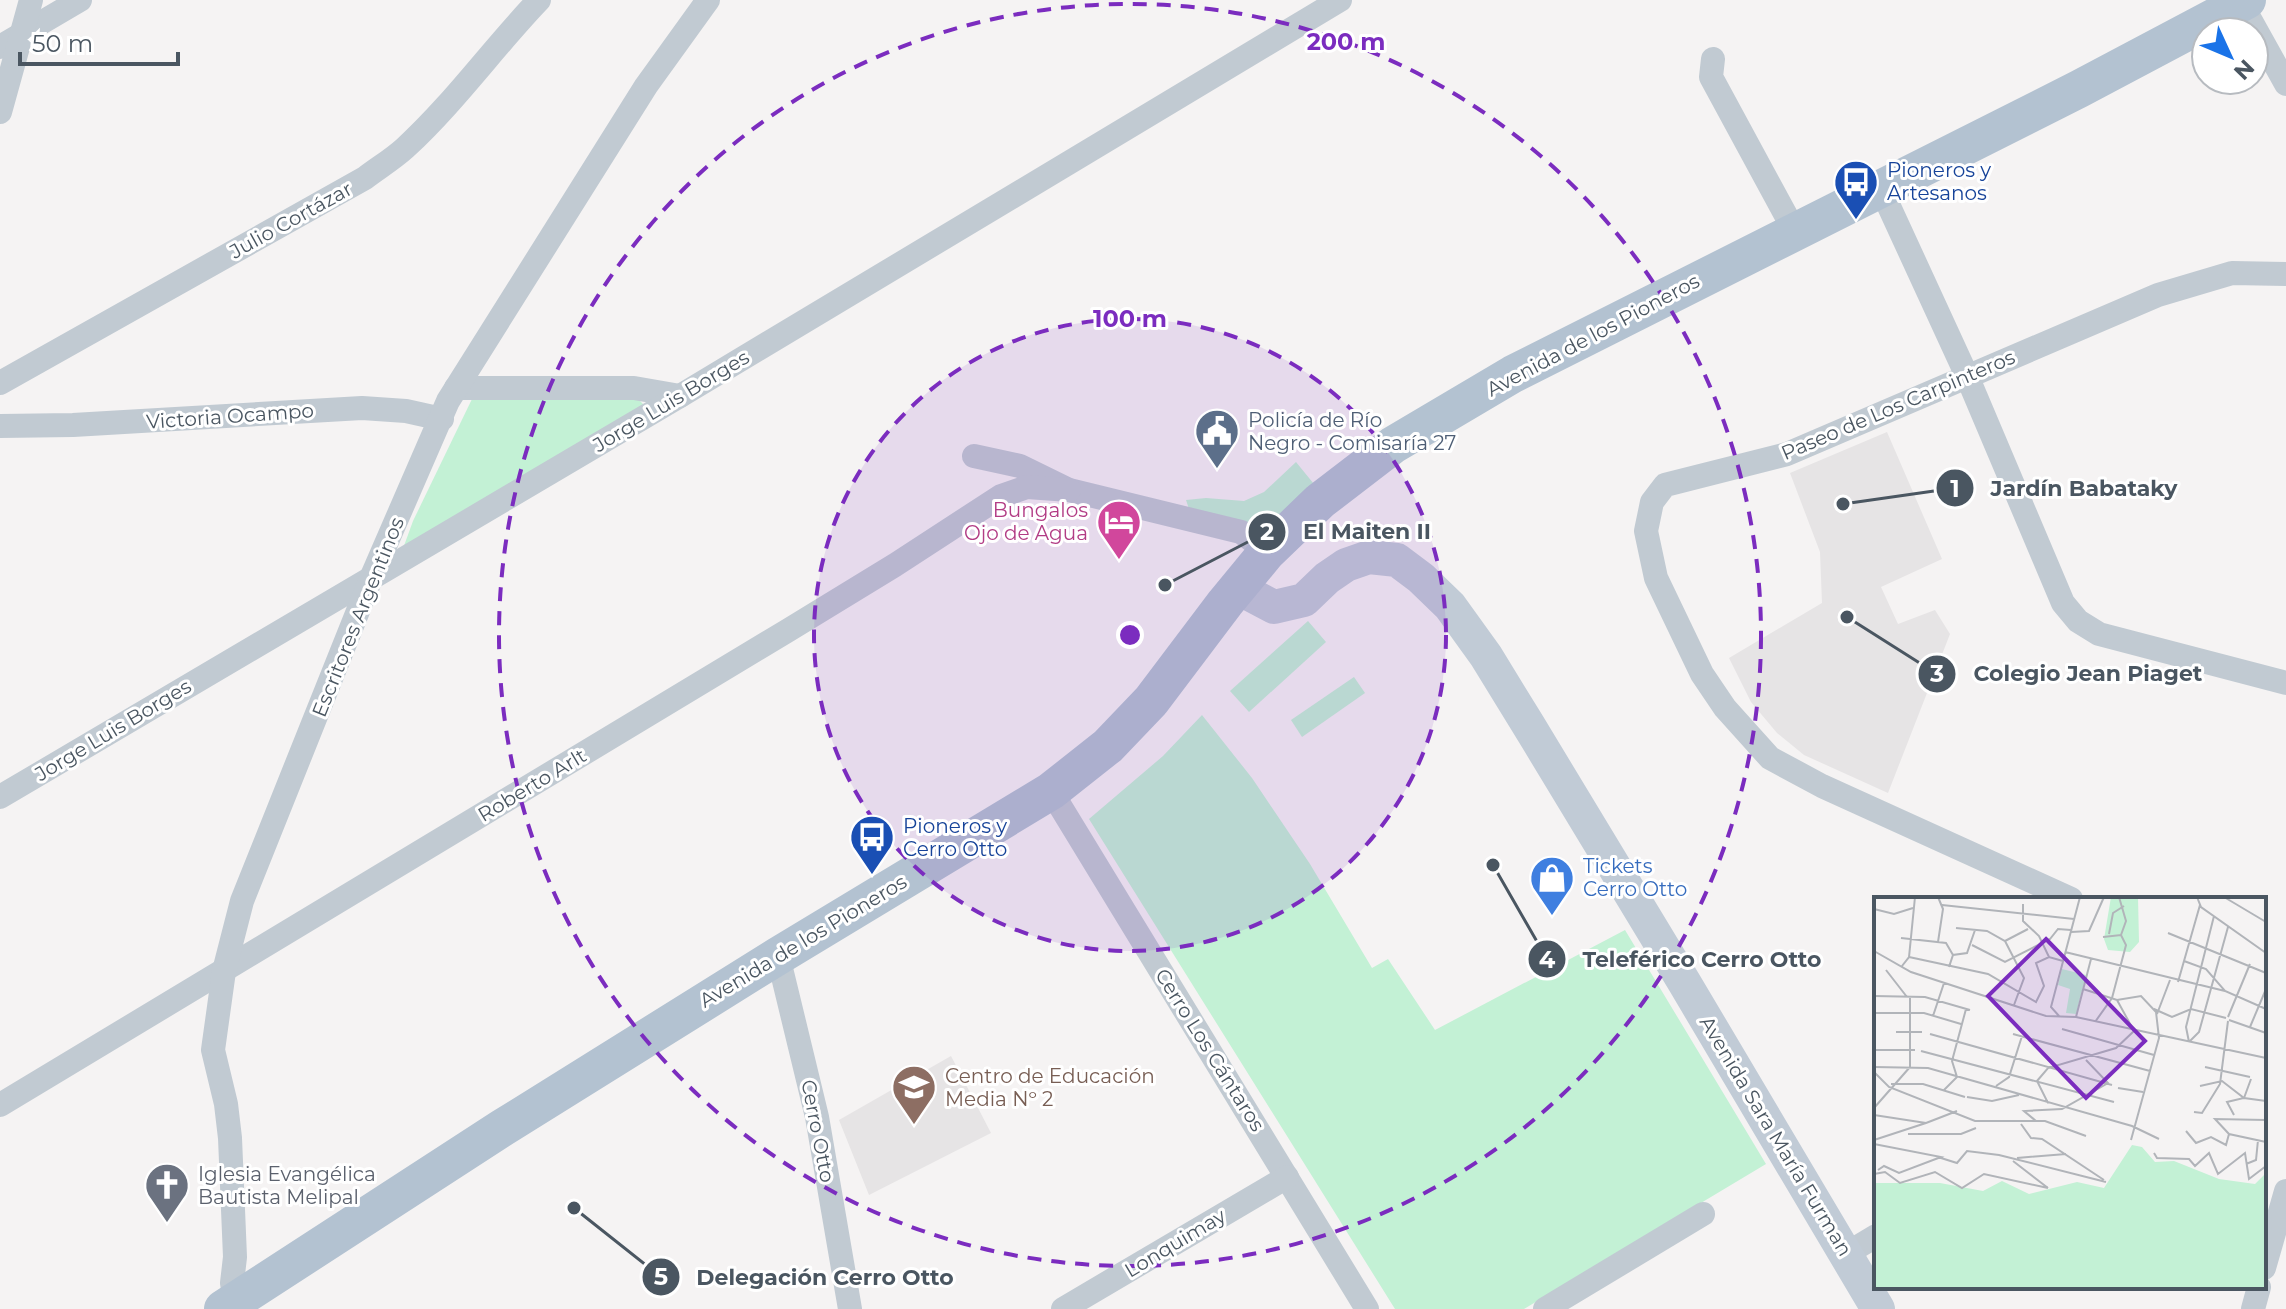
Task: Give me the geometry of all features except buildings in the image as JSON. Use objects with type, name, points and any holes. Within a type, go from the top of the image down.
[{"type":"main road","name":"Avenida de los Pioneros","points":[[233,1306],[502,1128],[1051,791],[1108,746],[1151,701],[1267,552],[1320,501],[1393,445],[1513,374],[2244,2]]},
{"type":"main road","name":"Avenida Sara María Furman","points":[[1238,588],[1274,607],[1304,600],[1346,565],[1369,557],[1383,558],[1397,560],[1450,606],[1486,656],[1529,726],[1878,1309]]},
{"type":"street","points":[[0,112],[31,0]]},
{"type":"street","points":[[0,47],[80,0]]},
{"type":"street","name":"Julio Cortázar","points":[[0,383],[365,178],[403,151],[539,0]]},
{"type":"street","name":"Escritores Argentinos","points":[[233,1306],[235,1257],[230,1138],[226,1104],[213,1050],[224,971],[242,901],[372,576],[448,401],[646,86],[708,0]]},
{"type":"street","name":"Jorge Luis Borges","points":[[0,797],[680,396],[1340,0]]},
{"type":"street","points":[[2244,2],[2286,84]]},
{"type":"street","points":[[1713,59],[1711,77],[1795,232]]},
{"type":"street","points":[[1881,189],[1967,376],[2063,603],[2078,621],[2099,634],[2286,683]]},
{"type":"street","name":"Paseo de Los Carpinteros","points":[[2067,897],[1822,786],[1770,758],[1725,708],[1702,674],[1656,578],[1646,531],[1652,502],[1665,485],[1787,454],[2158,295],[2232,273],[2286,274]]},
{"type":"street","points":[[456,388],[634,388],[680,396]]},
{"type":"street","name":"Victoria Ocampo","points":[[0,407],[8,426],[101,424],[362,408],[406,411],[442,419]]},
{"type":"street","points":[[974,456],[1020,466],[1069,490],[1241,532],[1267,552]]},
{"type":"street","name":"Roberto Arlt","points":[[0,1105],[787,631],[1001,496],[1027,487],[1069,490]]},
{"type":"street","name":"Cerro Los Cántaros","points":[[1051,791],[1367,1309]]},
{"type":"street","name":"Cerro Otto","points":[[778,956],[817,1117],[850,1309]]},
{"type":"street","name":"Lonquimay","points":[[1063,1309],[1287,1177]]},
{"type":"street","points":[[2266,1259],[2280,1196]]},
{"type":"street","points":[[1545,1309],[1703,1214]]},
{"type":"street","points":[[1846,1254],[1874,1237]]},
{"type":"street","points":[[2253,1309],[2258,1289]]},
{"type":"shaded area","points":[[1887,432],[1942,559],[1881,587],[1898,624],[1935,610],[1950,634],[1888,793],[1804,755],[1777,733],[1751,702],[1729,658],[1822,603],[1820,552],[1790,473]]},
{"type":"shaded area","name":"Centro de Educación Media Nº 2","points":[[951,1056],[991,1133],[869,1195],[839,1120]]},
{"type":"green space","points":[[472,399],[638,399],[645,406],[401,554],[413,521]]},
{"type":"green space","points":[[1296,462],[1318,489],[1265,541],[1191,515],[1186,500],[1244,501],[1264,492]]},
{"type":"green space","points":[[1308,621],[1326,642],[1249,712],[1230,691]]},
{"type":"green space","points":[[1354,677],[1365,693],[1302,737],[1291,720]]},
{"type":"green space","points":[[1202,715],[1252,778],[1310,864],[1372,968],[1388,959],[1435,1030],[1625,930],[1766,1164],[1524,1309],[1395,1309],[1089,819],[1163,756]]},
{"type":"place","name":"Pioneros y Artesanos","points":[[1856,221]]},
{"type":"place","name":"Policía de Río Negro - Comisaría 27","points":[[1217,470]]},
{"type":"place","name":"Jardín Babataky","points":[[1843,504]]},
{"type":"place","name":"Bungalos Ojo de Agua","points":[[1119,561]]},
{"type":"place","name":"El Maiten II","points":[[1165,585]]},
{"type":"place","name":"Colegio Jean Piaget","points":[[1847,617]]},
{"type":"place","name":"Teleférico Cerro Otto","points":[[1493,865]]},
{"type":"place","name":"Pioneros y Cerro Otto","points":[[872,876]]},
{"type":"place","name":"Tickets Cerro Otto","points":[[1552,917]]},
{"type":"place","name":"Centro de Educación Media Nº 2","points":[[914,1126]]},
{"type":"place","name":"Delegación Cerro Otto","points":[[574,1208]]},
{"type":"place","name":"Iglesia Evangélica Bautista Melipal","points":[[167,1224]]}]
